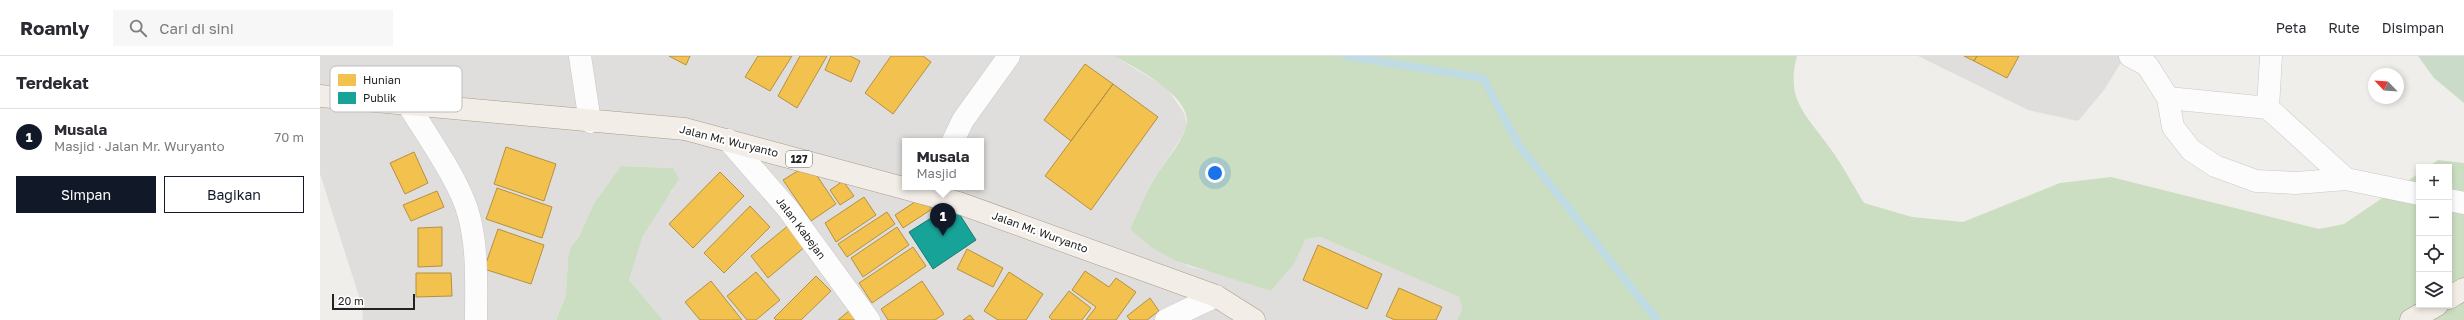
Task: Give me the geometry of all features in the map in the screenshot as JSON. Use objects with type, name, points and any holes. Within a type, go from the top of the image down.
[{"type":"main road","name":"Jalan Mr. Wuryanto","points":[[320,96],[330,97]]},
{"type":"main road","name":"Jalan Mr. Wuryanto","points":[[462,111],[685,129],[902,182]]},
{"type":"main road","name":"Jalan Mr. Wuryanto","points":[[935,190],[956,195],[1216,296],[1254,320]]},
{"type":"main road","points":[[2452,296],[2464,289]]},
{"type":"main road","points":[[2411,320],[2432,308]]},
{"type":"street","points":[[580,56],[590,122]]},
{"type":"street","points":[[954,138],[963,120],[1009,56]]},
{"type":"street","points":[[2130,56],[2146,65],[2168,98],[2172,127],[2191,150],[2215,166],[2256,182],[2296,183],[2346,179],[2416,193]]},
{"type":"street","points":[[2268,108],[2272,56]]},
{"type":"street","points":[[2168,98],[2268,108],[2346,179]]},
{"type":"street","points":[[413,112],[452,177],[469,215],[476,260],[476,320]]},
{"type":"street","name":"Jalan Kabejan","points":[[728,140],[788,209],[869,320]]},
{"type":"street","points":[[2452,201],[2464,203]]},
{"type":"street","points":[[1166,320],[1216,296]]},
{"type":"shaded area","points":[[320,56],[1114,56],[1167,88],[1184,113],[1187,125],[1181,138],[1153,180],[1130,229],[1164,254],[1190,267],[1217,273],[1271,291],[1294,264],[1306,239],[1322,237],[1459,297],[1462,310],[1457,320],[663,320],[629,280],[643,236],[664,200],[673,190],[673,168],[621,166],[594,203],[579,237],[571,246],[568,258],[566,296],[556,320],[363,320],[362,306],[320,174]]},
{"type":"shaded area","points":[[1918,56],[2125,56],[2104,90],[2078,121],[2028,110]]},
{"type":"green space","points":[[1114,56],[1797,56],[1794,72],[1794,85],[1800,106],[1835,155],[1864,203],[1912,217],[1963,222],[2060,183],[2111,177],[2319,229],[2344,224],[2416,175],[2416,308],[2452,308],[2452,164],[2432,164],[2438,160],[2464,163],[2464,320],[1457,320],[1462,310],[1459,297],[1321,237],[1306,239],[1294,264],[1271,291],[1176,261],[1151,247],[1130,229],[1154,179],[1183,134],[1186,127],[1187,116],[1182,105],[1173,95],[1161,85]]},
{"type":"green space","points":[[2418,56],[2464,56],[2464,103],[2434,78]]},
{"type":"green space","points":[[621,166],[673,168],[679,179],[643,236],[629,280],[663,320],[556,320],[566,296],[568,258],[571,246],[579,237],[594,203]]},
{"type":"building: Hunian","points":[[669,56],[690,56],[686,65]]},
{"type":"building: Hunian","points":[[758,56],[792,56],[770,91],[745,77]]},
{"type":"building: Hunian","points":[[800,56],[827,56],[797,108],[778,96]]},
{"type":"building: Hunian","points":[[831,56],[850,56],[860,61],[851,82],[825,70]]},
{"type":"building: Hunian","points":[[891,56],[923,56],[931,62],[893,114],[865,93]]},
{"type":"building: Hunian","points":[[1964,56],[1977,56],[1974,61]]},
{"type":"building: Hunian","points":[[1977,56],[2019,56],[2007,78],[1974,61]]},
{"type":"building: Hunian","points":[[1085,64],[1113,84],[1071,141],[1044,120]]},
{"type":"building: Hunian","points":[[1113,84],[1158,117],[1091,210],[1045,176]]},
{"type":"building: Hunian","points":[[506,147],[556,164],[544,201],[494,184]]},
{"type":"building: Hunian","points":[[414,152],[428,183],[405,194],[390,163]]},
{"type":"building: Hunian","points":[[809,164],[836,204],[811,221],[783,180]]},
{"type":"building: Hunian","points":[[720,172],[744,196],[693,248],[669,224]]},
{"type":"building: Hunian","points":[[843,181],[854,196],[840,205],[830,190]]},
{"type":"building: Hunian","points":[[497,188],[552,207],[542,238],[486,219]]},
{"type":"building: Hunian","points":[[437,191],[444,207],[411,221],[403,205]]},
{"type":"building: Hunian","points":[[924,196],[932,209],[903,228],[895,215]]},
{"type":"building: Hunian","points":[[864,197],[876,215],[836,242],[825,223]]},
{"type":"building: Hunian","points":[[750,206],[770,227],[724,273],[704,253]]},
{"type":"building: Hunian","points":[[887,212],[895,224],[847,257],[838,244]]},
{"type":"building: Hunian","points":[[789,225],[806,246],[768,278],[751,256]]},
{"type":"building: Hunian","points":[[442,227],[442,266],[418,267],[418,228]]},
{"type":"building: Hunian","points":[[897,227],[909,245],[863,277],[851,258]]},
{"type":"building: Hunian","points":[[498,229],[544,245],[531,284],[484,269]]},
{"type":"building: Hunian","points":[[1318,245],[1382,274],[1367,309],[1303,280]]},
{"type":"building: Hunian","points":[[913,247],[926,266],[872,303],[859,283]]},
{"type":"building: Hunian","points":[[967,249],[1003,268],[993,287],[957,269]]},
{"type":"building: Hunian","points":[[1085,271],[1109,287],[1116,278],[1136,292],[1116,320],[1086,320],[1096,307],[1072,290]]},
{"type":"building: Hunian","points":[[756,272],[780,300],[756,320],[747,320],[727,296]]},
{"type":"building: Hunian","points":[[1009,272],[1043,294],[1026,320],[998,320],[984,311]]},
{"type":"building: Hunian","points":[[416,273],[451,273],[452,296],[416,297]]},
{"type":"building: Hunian","points":[[816,276],[831,291],[801,320],[776,320],[774,318]]},
{"type":"building: Hunian","points":[[711,281],[742,320],[700,320],[685,302]]},
{"type":"building: Hunian","points":[[922,281],[944,314],[935,320],[888,320],[881,309]]},
{"type":"building: Hunian","points":[[1399,288],[1442,307],[1436,320],[1395,320],[1386,316]]},
{"type":"building: Hunian","points":[[1069,291],[1091,308],[1082,320],[1052,320],[1049,317]]},
{"type":"building: Hunian","points":[[1150,298],[1159,311],[1147,320],[1130,320],[1127,316]]},
{"type":"building: Hunian","points":[[850,310],[859,320],[838,320]]},
{"type":"building: Hunian","points":[[970,315],[974,320],[963,320]]},
{"type":"building: Publik","points":[[953,204],[976,240],[933,269],[909,232]]},
{"type":"waterway","points":[[1346,56],[1483,78],[1518,144],[1657,320]]},
{"type":"place","name":"Musala","points":[[943,236]]}]
